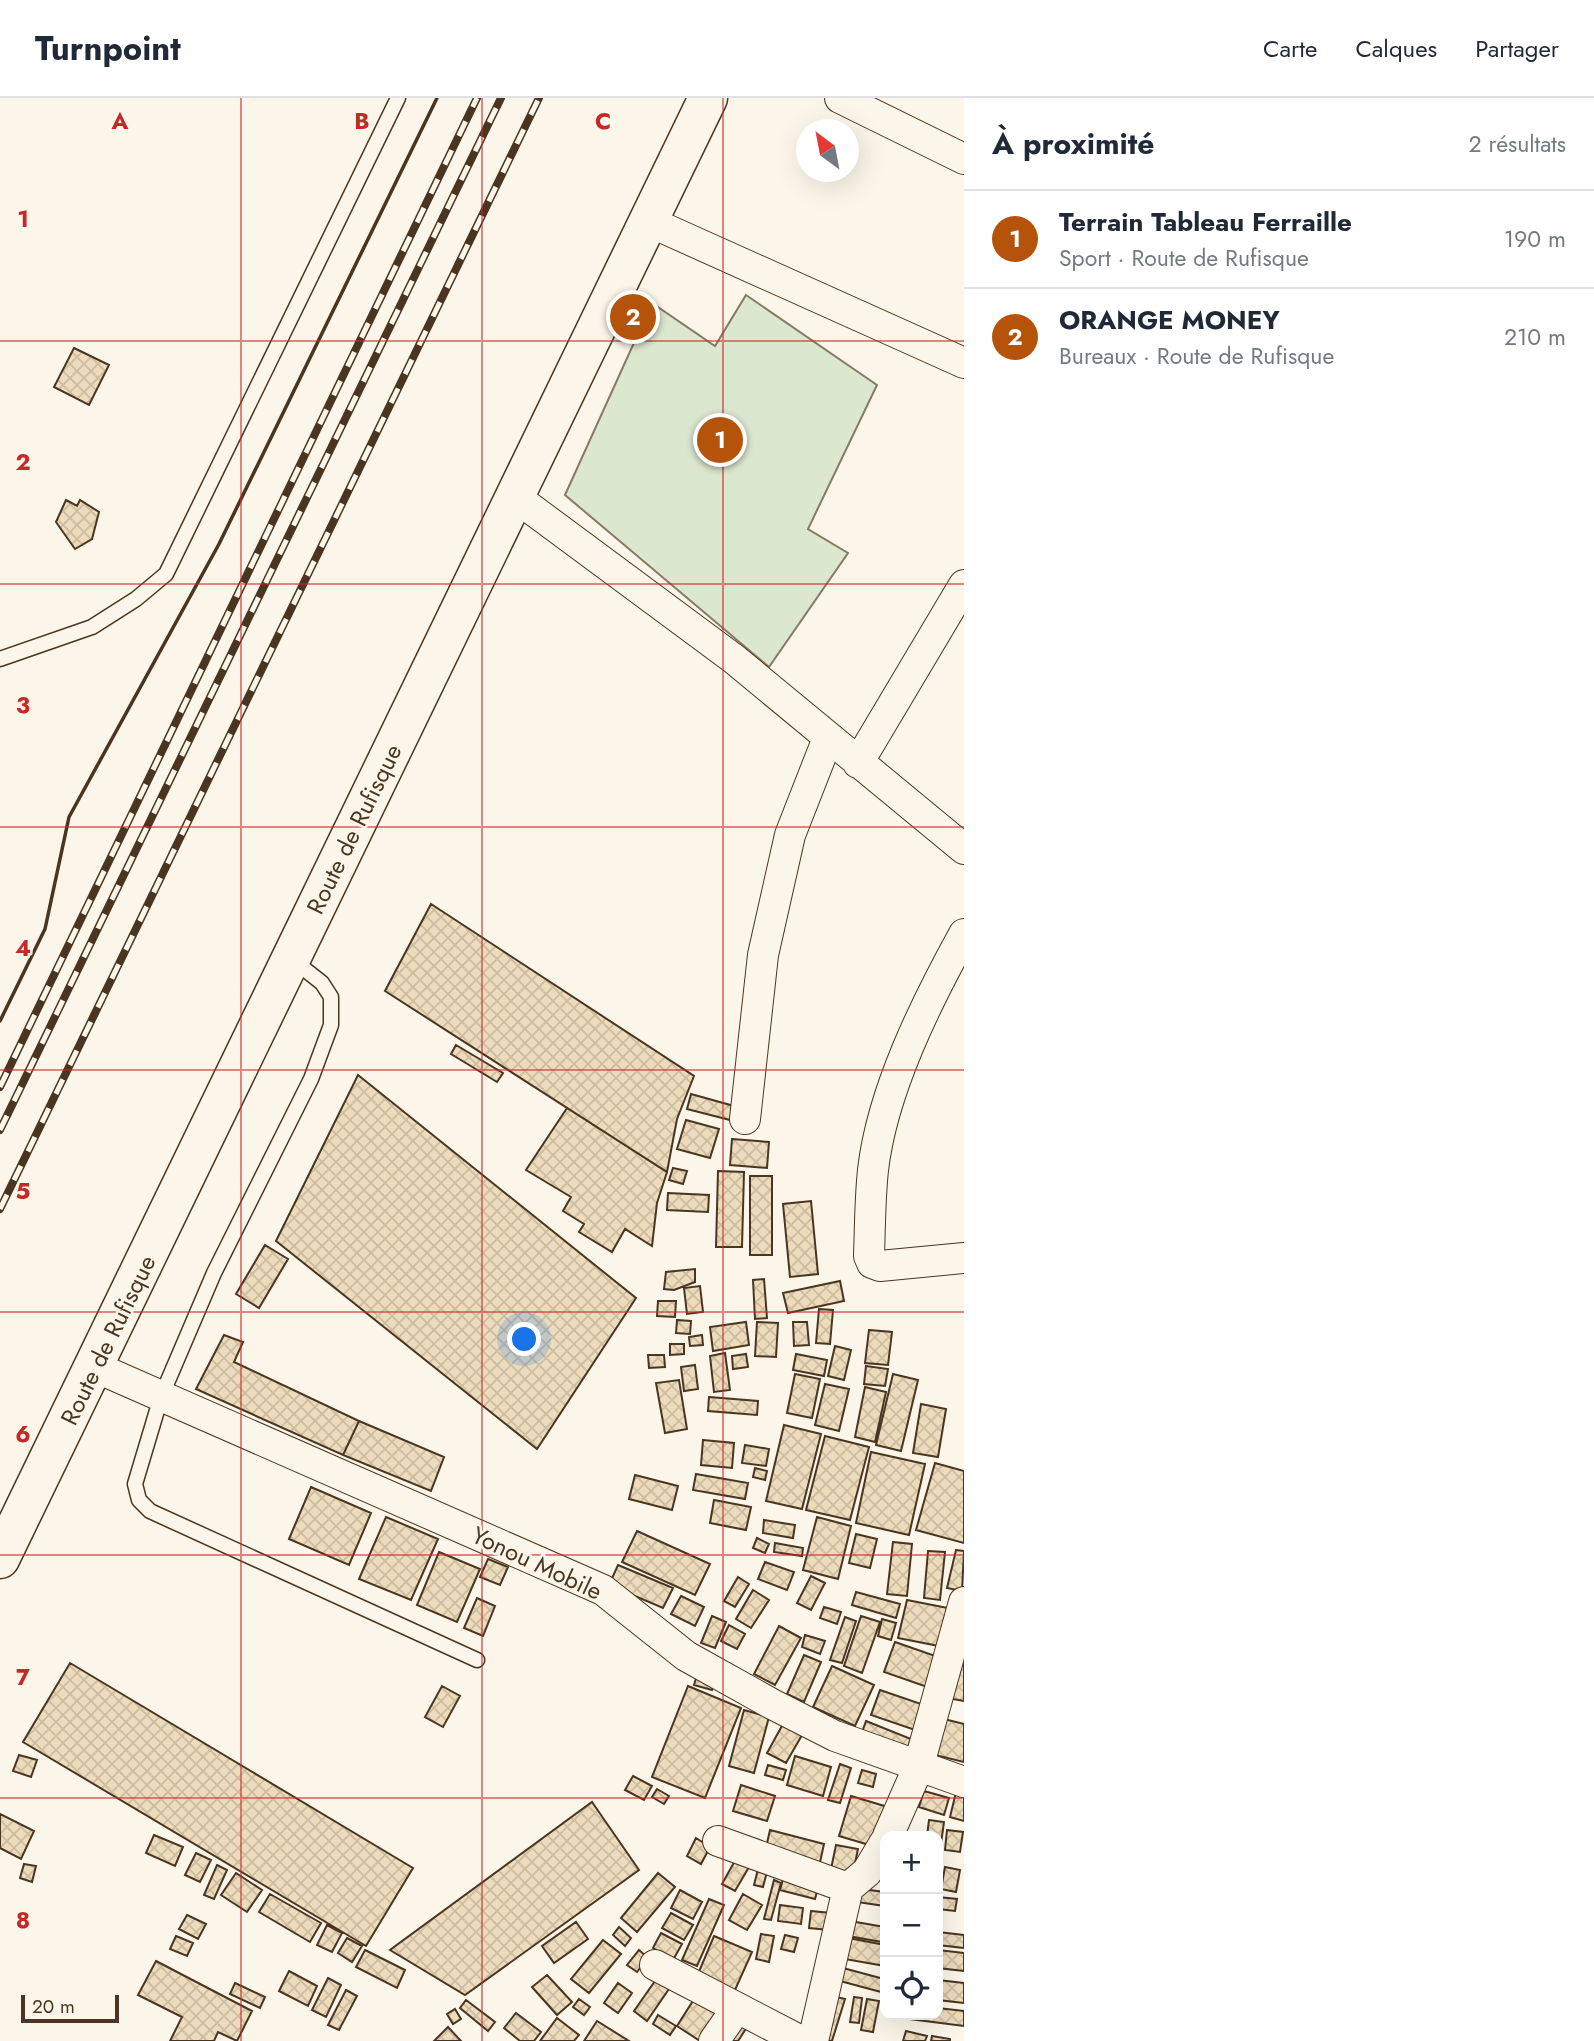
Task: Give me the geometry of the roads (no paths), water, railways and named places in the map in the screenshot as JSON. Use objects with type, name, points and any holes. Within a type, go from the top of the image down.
[{"type":"main road","name":"Route de Rufisque","points":[[0,1559],[708,98]]},
{"type":"street","points":[[840,98],[964,159]]},
{"type":"street","points":[[650,222],[964,363]]},
{"type":"street","points":[[514,496],[734,659],[964,849]]},
{"type":"street","points":[[858,763],[964,585]]},
{"type":"street","points":[[745,1119],[763,955],[790,835],[828,738]]},
{"type":"street","points":[[964,934],[892,1088],[873,1168],[869,1256],[872,1263],[880,1266],[964,1258]]},
{"type":"street","name":"Yonou Mobile","points":[[95,1367],[603,1590],[686,1656],[835,1736],[918,1769],[964,1782]]},
{"type":"street","points":[[890,1831],[918,1769],[964,1602]]},
{"type":"street","points":[[718,1841],[848,1888]]},
{"type":"street","points":[[813,2041],[848,1888],[867,1872],[880,1850]]},
{"type":"street","points":[[655,1965],[801,2041]]},
{"type":"street","points":[[714,2041],[737,2008]]},
{"type":"lane","points":[[0,659],[92,627],[136,599],[166,574],[398,98]]},
{"type":"lane","points":[[292,959],[322,983],[331,997],[331,1025],[311,1079],[214,1273],[161,1397],[135,1484],[139,1500],[150,1511],[477,1660]]},
{"type":"railway","points":[[0,1087],[477,98]]},
{"type":"railway","points":[[0,1130],[501,98]]},
{"type":"railway","points":[[0,1209],[539,98]]},
{"type":"place","name":"ORANGE MONEY","points":[[633,317]]},
{"type":"place","name":"Terrain Tableau Ferraille","points":[[720,440]]}]
